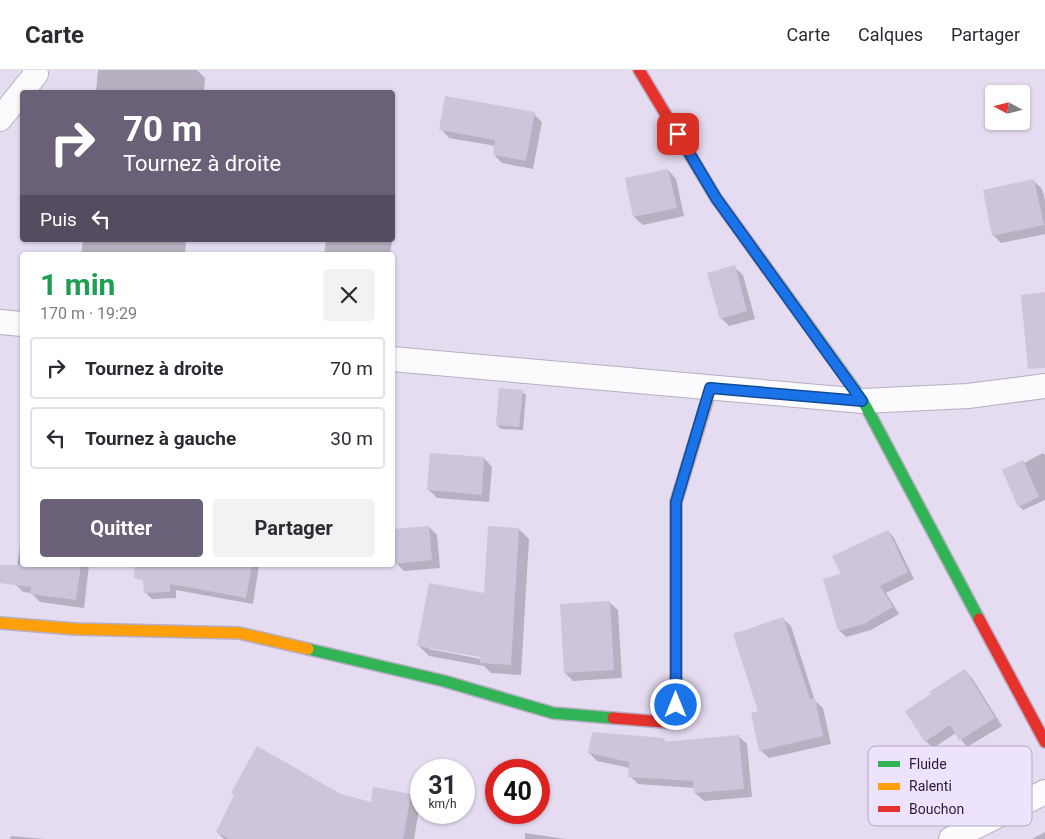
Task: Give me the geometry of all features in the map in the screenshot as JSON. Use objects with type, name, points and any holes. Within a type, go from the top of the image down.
[{"type":"street","points":[[23,90],[36,74],[35,70]]},
{"type":"street","points":[[639,70],[716,198],[862,401],[1045,742]]},
{"type":"street","points":[[0,119],[20,94]]},
{"type":"street","points":[[0,322],[20,324]]},
{"type":"street","points":[[395,359],[862,401],[968,396],[1045,386]]},
{"type":"street","points":[[0,622],[76,628],[239,633],[444,681],[552,713],[676,724],[676,502],[710,388]]},
{"type":"street","points":[[1032,798],[1045,792]]},
{"type":"street","points":[[951,839],[977,826]]},
{"type":"building","points":[[445,96],[535,112],[526,161],[493,155],[495,140],[439,130]]},
{"type":"building","points":[[668,169],[677,208],[633,217],[625,178]]},
{"type":"building","points":[[1034,179],[1044,225],[992,236],[983,190]]},
{"type":"building","points":[[735,265],[747,311],[720,319],[707,273]]},
{"type":"building","points":[[1045,292],[1045,368],[1028,369],[1021,295]]},
{"type":"building","points":[[499,388],[523,390],[519,427],[496,425]]},
{"type":"building","points":[[430,453],[484,457],[482,495],[427,490]]},
{"type":"building","points":[[1023,460],[1039,497],[1018,507],[1002,470]]},
{"type":"building","points":[[429,526],[432,560],[395,564],[395,529]]},
{"type":"building","points":[[488,526],[519,528],[511,665],[480,663],[480,657],[417,646],[429,583],[484,593]]},
{"type":"building","points":[[888,530],[908,572],[880,586],[893,607],[864,624],[838,631],[823,579],[841,574],[832,556]]},
{"type":"building","points":[[0,565],[20,565],[20,567],[81,567],[76,600],[30,594],[31,587],[0,583]]},
{"type":"building","points":[[135,567],[252,567],[246,598],[170,584],[170,592],[144,593],[143,580],[134,578]]},
{"type":"building","points":[[610,601],[614,670],[564,673],[560,604]]},
{"type":"building","points":[[783,617],[810,699],[815,698],[823,736],[759,751],[751,713],[758,711],[733,634]]},
{"type":"building","points":[[965,669],[995,718],[959,741],[950,725],[925,742],[905,711],[931,694],[929,692]]},
{"type":"building","points":[[592,732],[664,738],[663,742],[739,735],[744,789],[694,793],[693,781],[628,777],[629,762],[588,753]]},
{"type":"building","points":[[257,746],[341,794],[371,802],[373,787],[410,794],[410,800],[403,839],[229,839],[216,832],[234,795],[231,793]]},
{"type":"traffic: fast","points":[[774,278],[863,401],[979,619]]},
{"type":"traffic: fast","points":[[308,649],[444,681],[553,713],[613,718]]},
{"type":"traffic: slow","points":[[676,542],[676,502],[711,388]]},
{"type":"traffic: slow","points":[[0,623],[76,629],[239,633],[308,649]]},
{"type":"traffic: jam","points":[[639,70],[716,198],[774,278]]},
{"type":"traffic: jam","points":[[613,718],[676,723],[676,542]]},
{"type":"traffic: jam","points":[[979,619],[1045,742]]},
{"type":"route","points":[[676,705],[676,502],[710,388],[862,401],[716,198],[678,134]]}]
